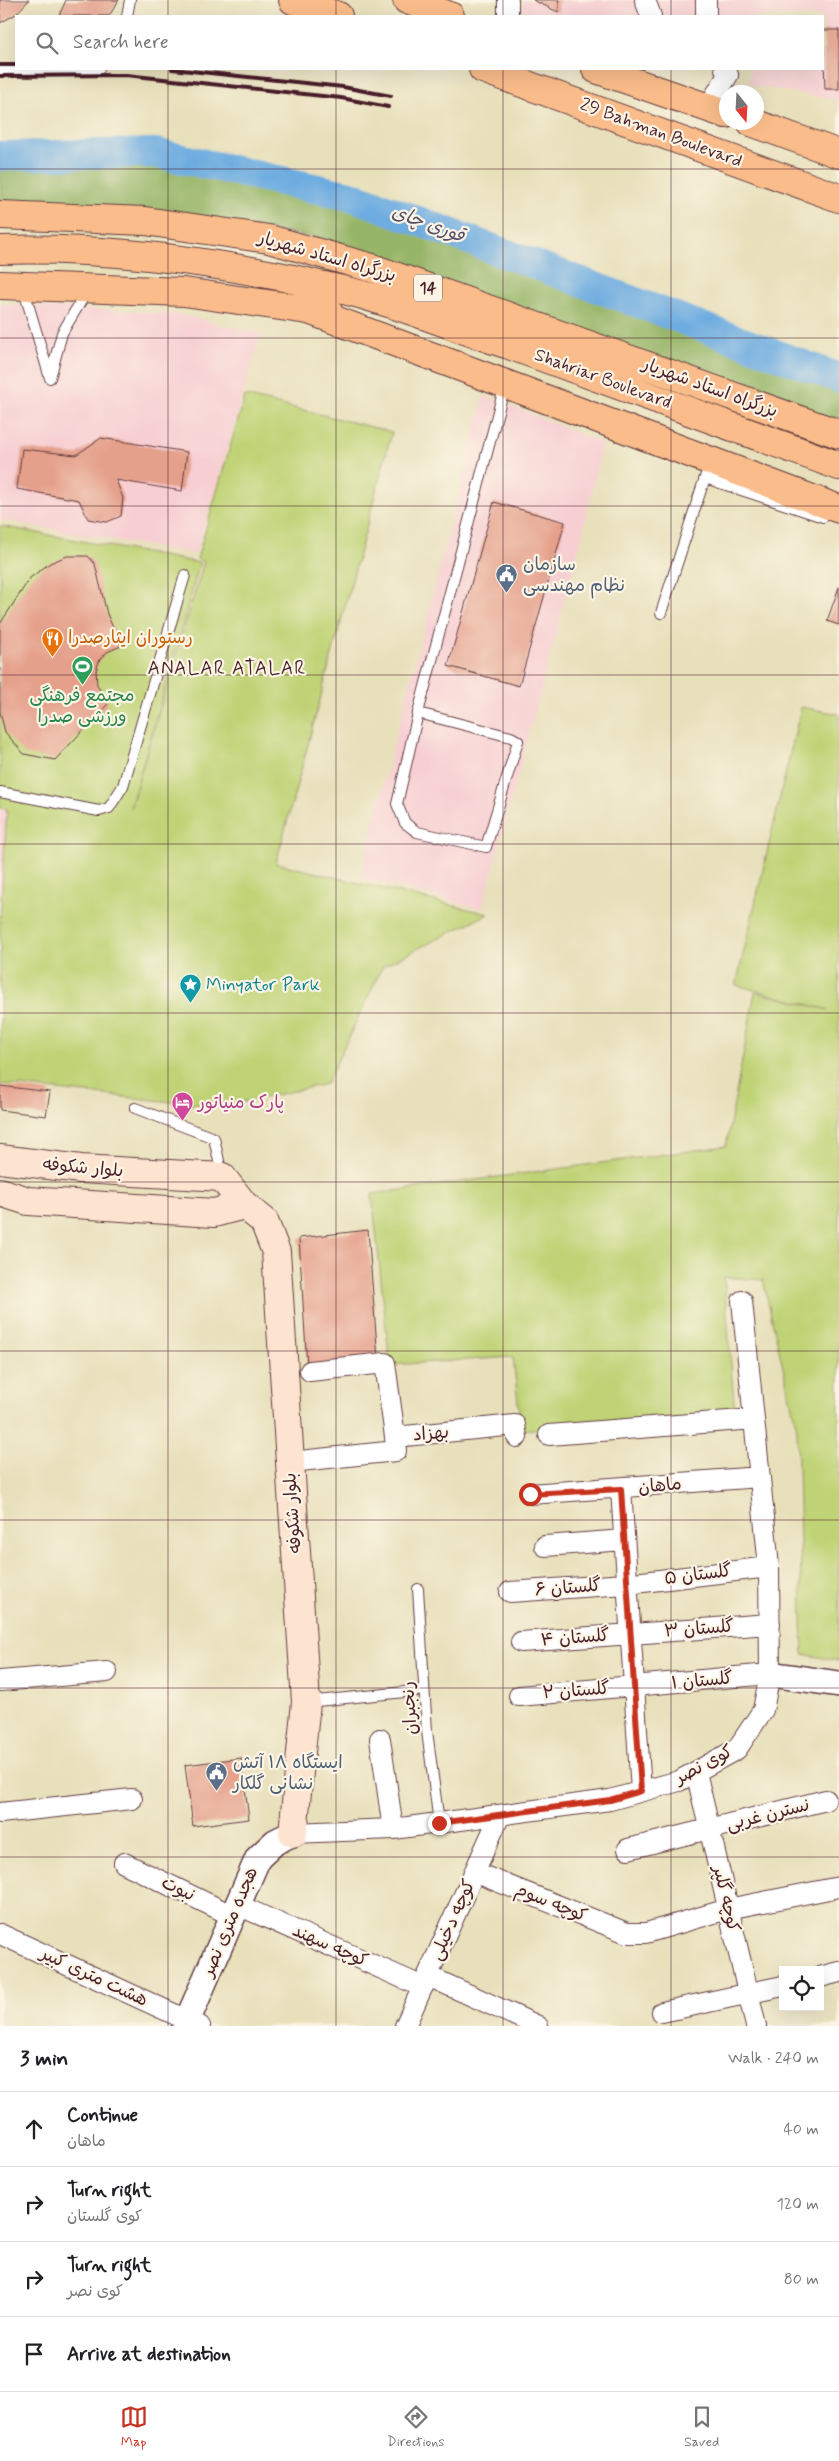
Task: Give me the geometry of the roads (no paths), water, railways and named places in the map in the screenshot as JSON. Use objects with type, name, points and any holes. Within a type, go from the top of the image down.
[{"type":"main road","points":[[293,0],[335,15]]},
{"type":"main road","points":[[413,1],[448,15]]},
{"type":"main road","name":"29 Bahman Boulevard","points":[[486,70],[839,198]]},
{"type":"main road","points":[[599,70],[717,110]]},
{"type":"main road","points":[[764,127],[839,154]]},
{"type":"main road","name":"بزرگراه استاد شهریار","points":[[0,215],[145,221],[269,239],[372,268],[839,434]]},
{"type":"main road","name":"Shahriar Boulevard","points":[[0,250],[80,250],[194,260],[245,268],[366,296],[509,345],[839,466]]},
{"type":"main road","points":[[11,285],[184,292],[311,311],[458,329]]},
{"type":"main road","points":[[311,311],[505,385],[708,470],[835,514]]},
{"type":"main road","name":"بلوار شکوفه","points":[[0,1159],[81,1169],[223,1178],[244,1204],[264,1221],[276,1252],[306,1702],[293,1833]]},
{"type":"main road","name":"بلوار شکوفه","points":[[0,1192],[28,1201],[214,1213],[244,1204]]},
{"type":"street","points":[[508,0],[508,15]]},
{"type":"street","points":[[645,0],[652,15]]},
{"type":"street","points":[[706,0],[706,15]]},
{"type":"street","points":[[717,110],[728,75],[726,70]]},
{"type":"street","name":"کوی نصر","points":[[293,1833],[393,1829],[610,1800],[678,1781],[737,1749],[763,1710],[770,1674],[769,1567],[742,1301]]},
{"type":"street","points":[[310,1371],[385,1363],[395,1437]]},
{"type":"street","points":[[549,1435],[754,1420]]},
{"type":"street","name":"بهزاد","points":[[290,1462],[396,1451],[395,1437],[515,1426],[516,1437]]},
{"type":"street","name":"ماهان","points":[[530,1494],[621,1489],[760,1477]]},
{"type":"street","points":[[621,1489],[629,1634],[641,1791]]},
{"type":"street","points":[[545,1546],[624,1540]]},
{"type":"street","name":"گلستان ۵","points":[[626,1584],[769,1567]]},
{"type":"street","name":"گلستان ۶","points":[[510,1592],[626,1584]]},
{"type":"street","name":"گلستان ۳","points":[[629,1634],[770,1624]]},
{"type":"street","name":"گلستان ۴","points":[[521,1642],[629,1634]]},
{"type":"street","points":[[0,1681],[107,1672]]},
{"type":"street","points":[[770,1674],[839,1684]]},
{"type":"street","name":"گلستان ۱","points":[[634,1687],[770,1674]]},
{"type":"street","name":"گلستان ۲","points":[[519,1696],[634,1687]]},
{"type":"street","points":[[380,1739],[393,1829]]},
{"type":"street","name":"کوچه گلپر","points":[[696,1772],[756,2026]]},
{"type":"street","points":[[0,1813],[132,1799]]},
{"type":"street","name":"نسترن غربی","points":[[628,1849],[826,1800]]},
{"type":"street","name":"کوچه دخیلی","points":[[405,2026],[500,1815]]},
{"type":"street","name":"هجده متری نصر","points":[[191,2024],[258,1858],[275,1842],[293,1833]]},
{"type":"street","name":"نبوت","points":[[124,1863],[236,1910]]},
{"type":"street","name":"کوچه سوم","points":[[474,1872],[627,1933],[646,1933],[728,1909]]},
{"type":"street","points":[[728,1909],[839,1887]]},
{"type":"street","name":"کوچه سهند","points":[[236,1910],[538,2026]]},
{"type":"street","name":"هشت متری کبیر","points":[[0,1934],[191,2024]]},
{"type":"street","points":[[824,1976],[839,1972]]},
{"type":"street","points":[[662,2012],[779,1987]]},
{"type":"lane","points":[[127,15],[130,0]]},
{"type":"lane","points":[[0,71],[50,70]]},
{"type":"lane","points":[[11,285],[50,378],[62,333],[88,288]]},
{"type":"lane","points":[[418,713],[512,737],[518,741],[486,847],[417,832],[405,823],[397,804],[418,713],[505,385]]},
{"type":"lane","points":[[660,613],[708,470]]},
{"type":"lane","points":[[0,792],[99,811],[109,808],[123,786],[185,575]]},
{"type":"lane","points":[[135,1108],[214,1138],[223,1178]]},
{"type":"lane","name":"رنجبران","points":[[418,1589],[427,1731],[439,1823]]},
{"type":"lane","points":[[306,1702],[424,1690]]},
{"type":"waterway","name":"قوری چای","points":[[0,156],[155,153],[354,197],[839,378]]},
{"type":"railway","points":[[0,65],[15,65]]},
{"type":"railway","points":[[182,70],[343,87],[391,96]]},
{"type":"railway","points":[[0,76],[126,75],[341,98],[388,107]]},
{"type":"place","name":"سازمان نظام مهندسی","points":[[507,594]]},
{"type":"place","name":"رستوران ایثارصدرا","points":[[52,657]]},
{"type":"place","name":"مجتمع فرهنگی ورزشی صدرا","points":[[82,685]]},
{"type":"place","name":"Minyator Park","points":[[190,1004]]},
{"type":"place","name":"پارک منیاتور","points":[[182,1122]]},
{"type":"place","name":"ایستگاه ۱۸ آتش نشانی گلکار","points":[[217,1792]]},
{"type":"district","name":"ANALAR ATALAR","points":[[227,668]]}]
